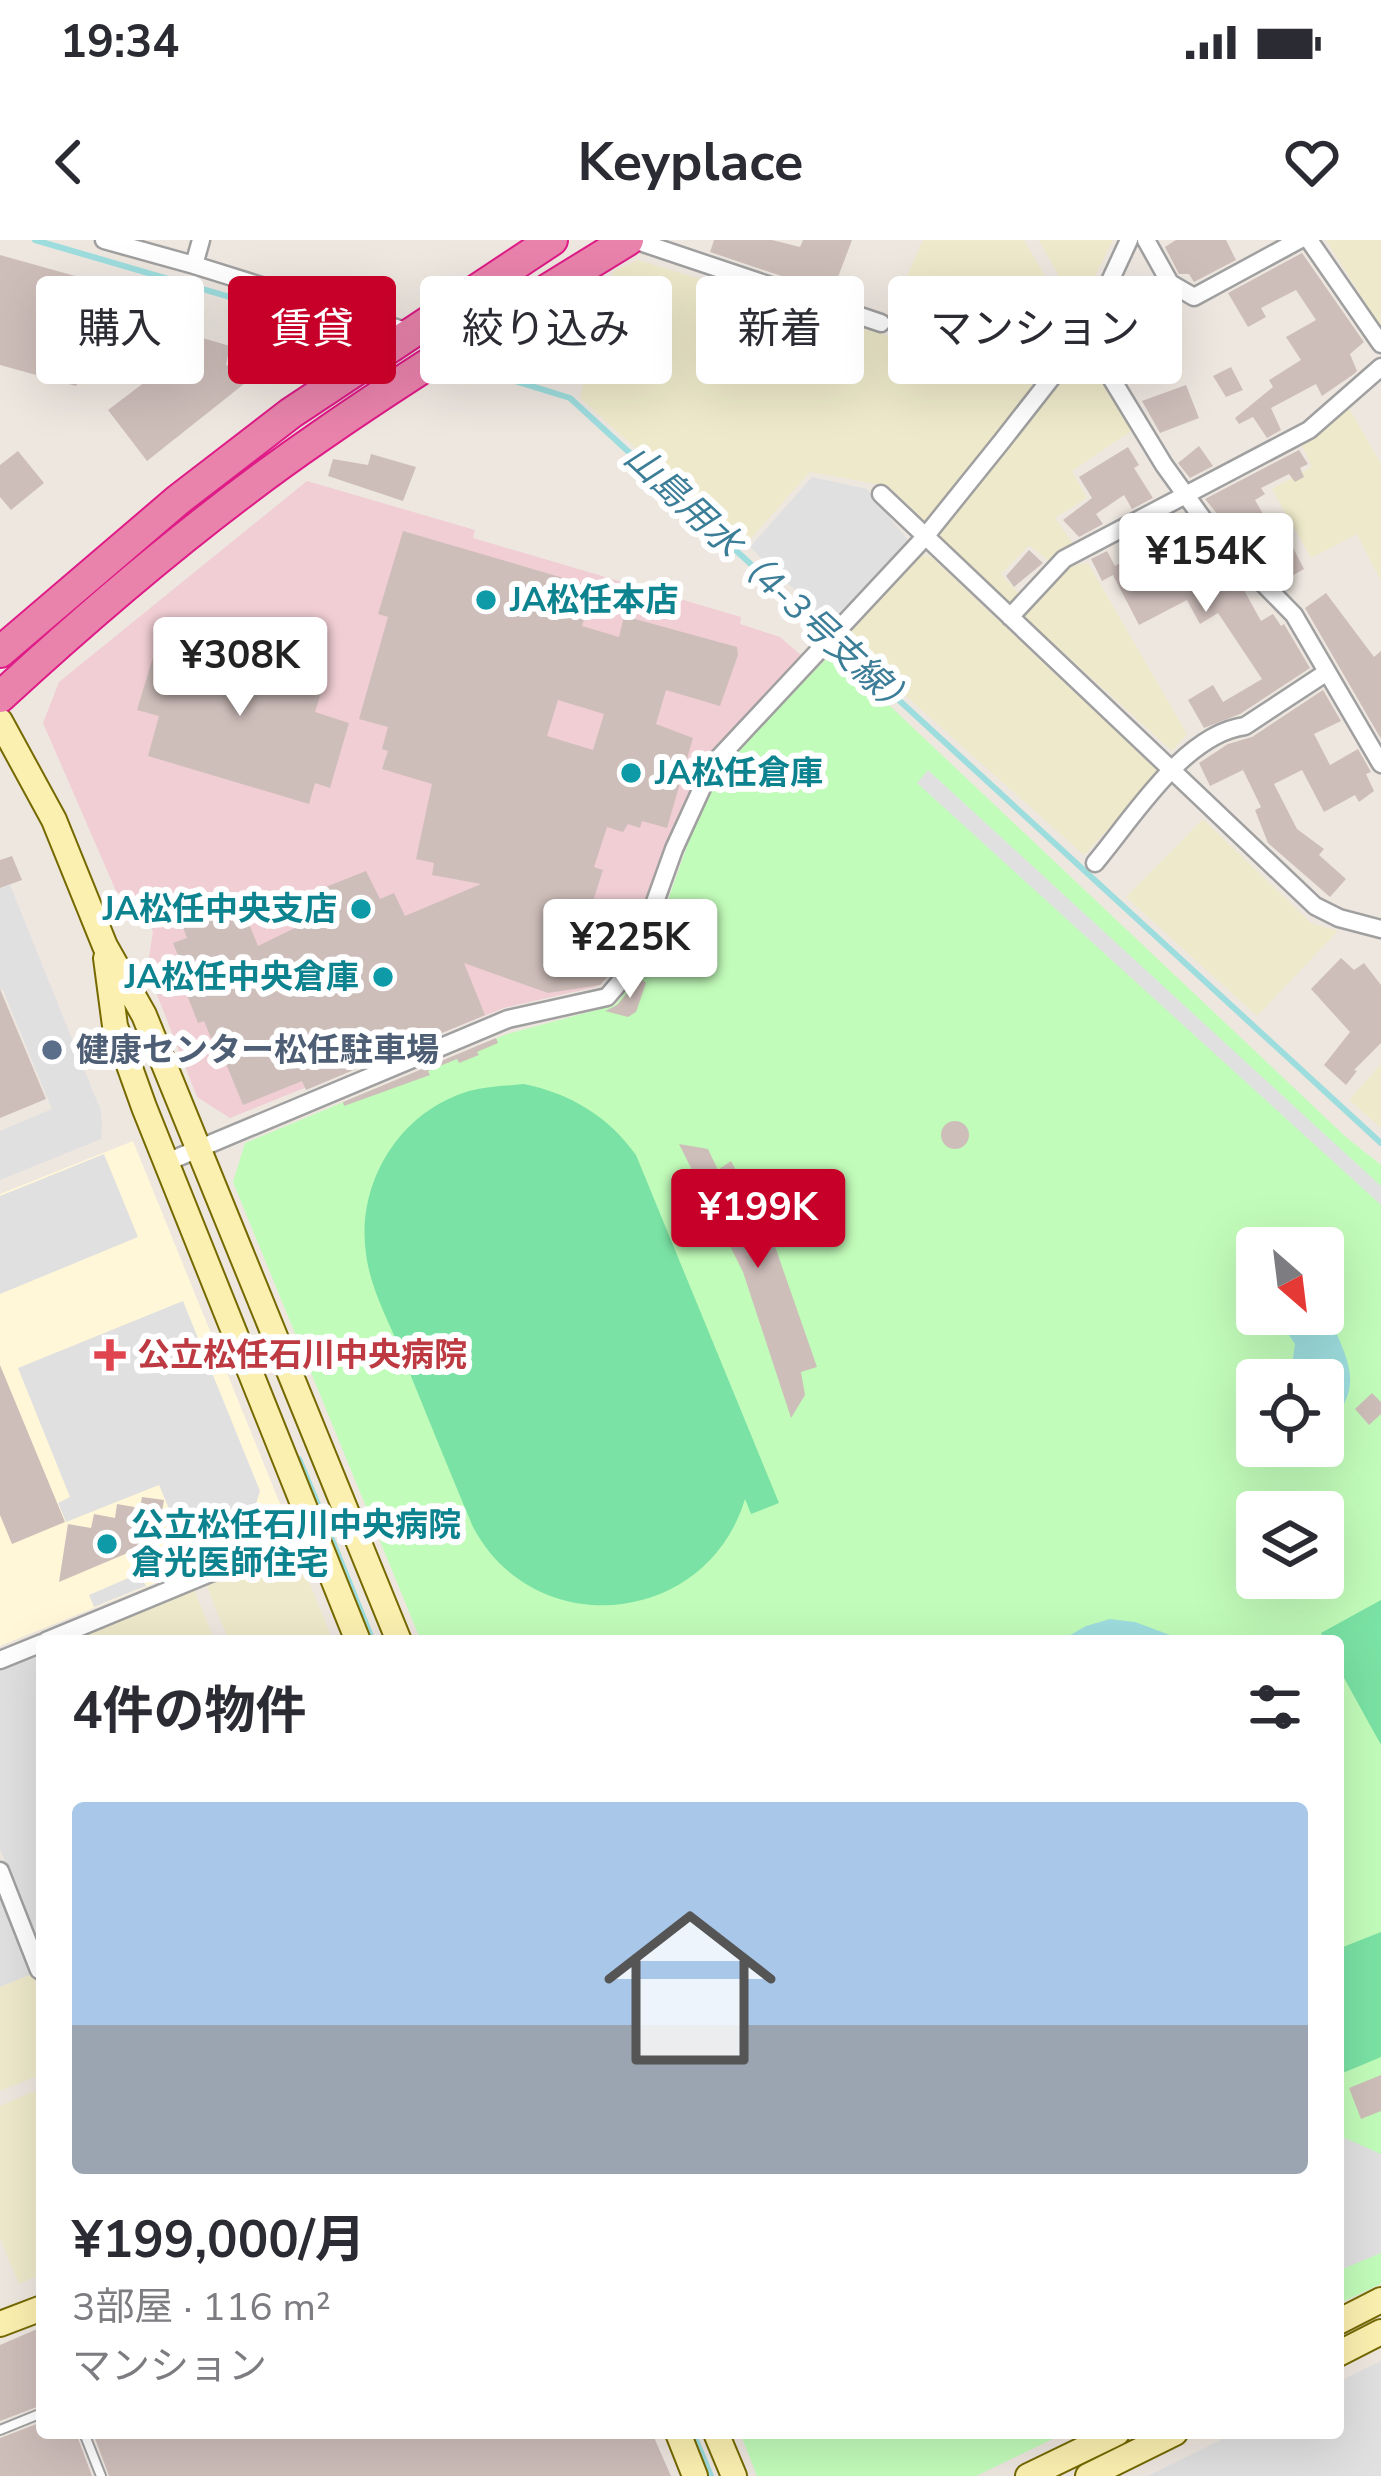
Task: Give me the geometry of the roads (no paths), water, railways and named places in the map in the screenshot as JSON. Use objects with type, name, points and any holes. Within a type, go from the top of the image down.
[{"type":"highway","points":[[0,652],[178,500],[290,413],[552,240]]},
{"type":"highway","points":[[0,697],[218,514],[316,439],[454,347],[631,240]]},
{"type":"street","points":[[104,240],[409,332]]},
{"type":"street","points":[[194,265],[202,240]]},
{"type":"street","points":[[631,240],[880,323]]},
{"type":"street","points":[[1112,276],[1129,240]]},
{"type":"street","points":[[1146,240],[1166,276]]},
{"type":"street","points":[[1182,290],[1194,297],[1299,240]]},
{"type":"street","points":[[1309,240],[1381,344]]},
{"type":"street","points":[[1010,617],[1064,559],[1309,430],[1381,367]]},
{"type":"street","points":[[167,1162],[508,1018],[607,997],[631,969],[674,849],[713,764],[925,538],[1046,384]]},
{"type":"street","points":[[1116,384],[1210,530],[1294,615],[1381,764]]},
{"type":"street","points":[[881,494],[1315,906],[1381,929]]},
{"type":"street","points":[[1095,863],[1188,752],[1229,728],[1245,726],[1327,671]]},
{"type":"street","points":[[0,722],[54,820],[105,946],[144,1015],[397,1635]]},
{"type":"street","points":[[105,946],[115,1026],[144,1107],[356,1635]]},
{"type":"street","points":[[144,1107],[176,1094]]},
{"type":"street","points":[[198,1245],[231,1230]]},
{"type":"street","points":[[61,1635],[348,1516]]},
{"type":"street","points":[[0,1660],[36,1645]]},
{"type":"street","points":[[0,1871],[36,1962]]},
{"type":"street","points":[[1344,2319],[1381,2300]]},
{"type":"street","points":[[0,2324],[36,2314]]},
{"type":"street","points":[[1344,2351],[1381,2332]]},
{"type":"street","points":[[680,2439],[695,2476]]},
{"type":"street","points":[[719,2439],[734,2476]]},
{"type":"street","points":[[1028,2476],[1105,2439]]},
{"type":"street","points":[[1088,2476],[1163,2439]]},
{"type":"lane","points":[[0,2430],[36,2415]]},
{"type":"lane","points":[[86,2439],[100,2476]]},
{"type":"water","points":[[1289,1335],[1338,1335],[1350,1377],[1344,1402],[1344,1359],[1293,1359],[1295,1344]]},
{"type":"water","points":[[1110,1619],[1170,1635],[1070,1635]]},
{"type":"waterway","name":"山島用水（4-3号支線）","points":[[35,240],[228,296]]},
{"type":"waterway","name":"山島用水（4-3号支線）","points":[[525,384],[570,398],[1381,1143]]},
{"type":"waterway","points":[[299,1459],[321,1512]]},
{"type":"waterway","points":[[329,1532],[371,1635]]},
{"type":"waterway","points":[[696,2439],[711,2476]]},
{"type":"place","name":"JA松任本店","points":[[486,600]]},
{"type":"place","name":"JA松任倉庫","points":[[631,773]]},
{"type":"place","name":"JA松任中央支店","points":[[361,909]]},
{"type":"place","name":"JA松任中央倉庫","points":[[383,977]]},
{"type":"place","name":"健康センター松任駐車場","points":[[52,1050]]},
{"type":"place","name":"公立松任石川中央病院","points":[[110,1355]]},
{"type":"place","name":"公立松任石川中央病院 倉光医師住宅","points":[[107,1544]]}]
